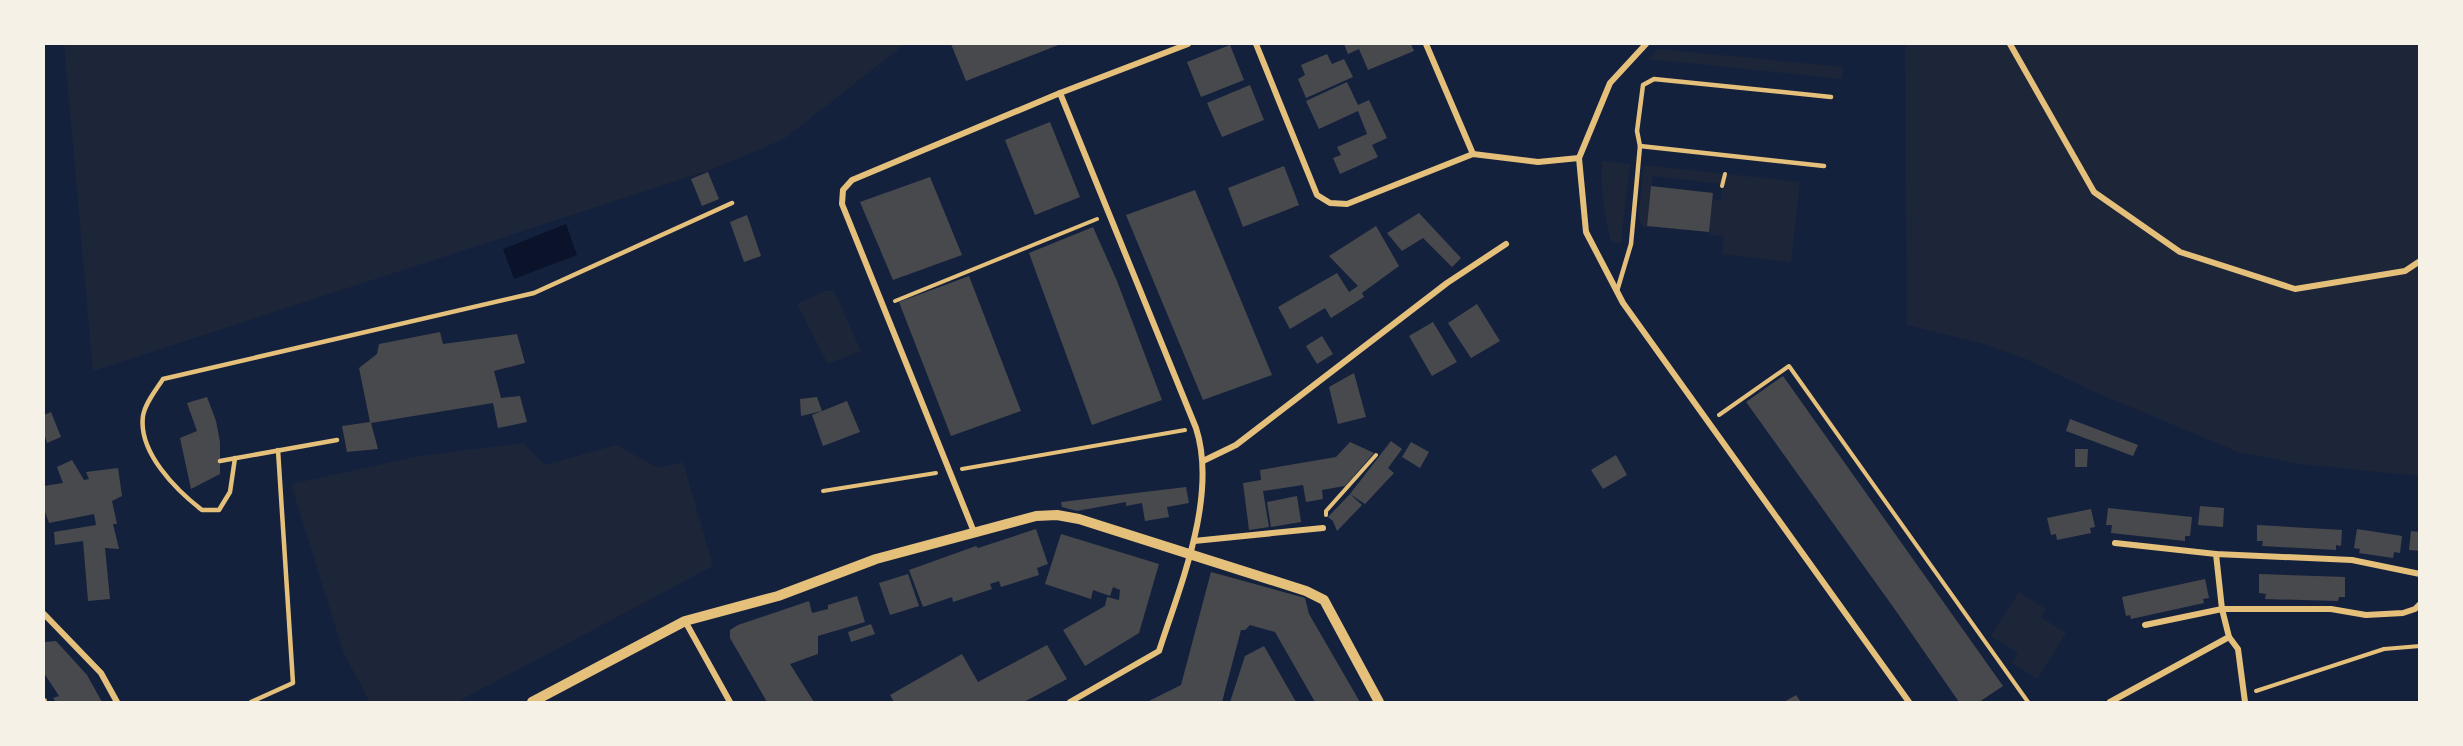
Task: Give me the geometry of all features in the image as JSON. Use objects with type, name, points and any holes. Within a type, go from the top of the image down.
[{"type":"street","points":[[974,532],[842,204],[843,190],[852,180],[1060,93],[1188,44]]},
{"type":"street","points":[[1256,44],[1317,195],[1322,200],[1347,204],[1473,154],[1538,162],[1579,158]]},
{"type":"street","points":[[1426,44],[1473,154]]},
{"type":"street","points":[[1646,44],[1610,83],[1579,158],[1586,232],[1623,303],[1710,421],[1908,702]]},
{"type":"street","points":[[2010,44],[2094,192],[2180,252],[2295,289],[2405,271],[2420,261]]},
{"type":"street","points":[[1060,93],[1197,428],[1203,462],[1198,526],[1159,651],[1070,702]]},
{"type":"street","points":[[1203,462],[1236,445],[1447,283],[1506,244]]},
{"type":"street","points":[[532,702],[685,621],[778,596],[876,559],[1036,516],[1057,515],[1079,519],[1190,554],[1306,591],[1324,600],[1379,702]]},
{"type":"street","points":[[1194,541],[1323,528]]},
{"type":"street","points":[[2115,543],[2216,554],[2352,560],[2420,574]]},
{"type":"street","points":[[2216,554],[2222,609],[2229,637],[2238,649],[2245,699]]},
{"type":"street","points":[[2145,625],[2222,609],[2331,609],[2366,615],[2403,614],[2420,604]]},
{"type":"street","points":[[45,618],[101,673],[117,702]]},
{"type":"street","points":[[685,621],[730,702]]},
{"type":"street","points":[[2110,702],[2229,637]]},
{"type":"lane","points":[[1617,291],[1631,244],[1640,146],[1637,131],[1641,90],[1648,81],[1654,79],[1831,97]]},
{"type":"lane","points":[[1640,146],[1824,166]]},
{"type":"lane","points":[[235,458],[230,492],[219,510],[202,510],[179,493],[159,468],[146,443],[143,416],[163,379],[534,293],[732,203]]},
{"type":"lane","points":[[220,460],[337,440]]},
{"type":"lane","points":[[251,702],[292,683],[278,450]]},
{"type":"path","points":[[1722,186],[1725,174]]},
{"type":"path","points":[[884,306],[1109,214]]},
{"type":"path","points":[[1710,421],[1789,366],[2028,702]]},
{"type":"path","points":[[961,469],[1187,430]]},
{"type":"path","points":[[1323,528],[1326,511],[1376,455]]},
{"type":"path","points":[[823,491],[936,473]]},
{"type":"path","points":[[2245,699],[2315,670],[2384,649],[2420,646]]},
{"type":"shaded area","points":[[64,44],[905,44],[784,139],[710,170],[93,371]]},
{"type":"shaded area","points":[[1905,44],[2419,44],[2419,476],[2301,464],[2238,452],[2090,390],[2028,360],[1981,343],[1907,325]]},
{"type":"shaded area","points":[[1658,49],[1843,67],[1842,79],[1648,59]]},
{"type":"shaded area","points":[[1602,161],[1630,164],[1621,243],[1611,242],[1605,211]]},
{"type":"shaded area","points":[[1644,165],[1800,182],[1791,262],[1722,254],[1724,236],[1708,235],[1712,199],[1721,200],[1722,184],[1653,176],[1647,228],[1642,226],[1638,217]]},
{"type":"shaded area","points":[[566,224],[577,255],[514,279],[503,249]]},
{"type":"shaded area","points":[[825,291],[834,291],[861,351],[828,364],[797,304]]},
{"type":"shaded area","points":[[523,443],[545,465],[616,445],[659,468],[683,462],[713,566],[457,702],[370,702],[344,654],[291,484],[419,456]]},
{"type":"shaded area","points":[[2019,592],[2046,609],[2041,617],[2066,633],[2037,679],[2012,663],[2018,653],[1991,636]]},
{"type":"building","points":[[951,44],[1061,44],[966,81]]},
{"type":"building","points":[[1344,44],[1411,44],[1414,51],[1368,70],[1359,49],[1348,54]]},
{"type":"building","points":[[1230,45],[1244,80],[1201,97],[1187,62]]},
{"type":"building","points":[[1327,54],[1332,64],[1344,59],[1353,77],[1306,98],[1298,79],[1305,75],[1301,65]]},
{"type":"building","points":[[1347,82],[1358,105],[1369,100],[1387,138],[1372,145],[1378,157],[1340,174],[1333,158],[1341,155],[1337,147],[1367,134],[1358,111],[1319,129],[1306,101]]},
{"type":"building","points":[[1250,85],[1264,120],[1222,137],[1207,103]]},
{"type":"building","points":[[1050,122],[1080,197],[1035,215],[1005,140]]},
{"type":"building","points":[[1284,166],[1299,205],[1243,227],[1228,188]]},
{"type":"building","points":[[708,172],[719,199],[702,206],[691,179]]},
{"type":"building","points":[[930,177],[962,255],[893,280],[860,202]]},
{"type":"building","points":[[1651,186],[1713,193],[1709,232],[1647,226]]},
{"type":"building","points":[[1195,190],[1272,375],[1203,400],[1126,215]]},
{"type":"building","points":[[1419,213],[1461,258],[1452,267],[1423,238],[1402,251],[1387,233]]},
{"type":"building","points":[[747,215],[761,256],[744,262],[730,222]]},
{"type":"building","points":[[1376,226],[1399,266],[1362,293],[1364,297],[1331,318],[1325,308],[1290,329],[1278,307],[1337,273],[1349,292],[1358,286],[1329,256]]},
{"type":"building","points":[[1093,227],[1117,281],[1162,400],[1092,425],[1029,253]]},
{"type":"building","points":[[969,276],[1021,411],[951,436],[899,302]]},
{"type":"building","points":[[1477,304],[1500,341],[1471,358],[1448,323]]},
{"type":"building","points":[[1433,322],[1457,362],[1432,376],[1409,336]]},
{"type":"building","points":[[440,332],[443,344],[517,334],[525,363],[494,371],[501,398],[520,396],[527,422],[498,428],[493,403],[371,423],[378,449],[347,452],[342,426],[370,422],[359,368],[377,354],[379,344]]},
{"type":"building","points":[[1322,336],[1333,354],[1317,364],[1306,346]]},
{"type":"building","points":[[1354,373],[1366,417],[1338,424],[1329,387]]},
{"type":"building","points":[[1783,376],[2003,686],[1979,702],[1959,702],[1746,402]]},
{"type":"building","points":[[207,397],[216,421],[220,442],[220,474],[191,489],[180,438],[197,431],[187,403]]},
{"type":"building","points":[[817,397],[822,411],[801,416],[800,399]]},
{"type":"building","points":[[847,401],[860,432],[823,446],[812,415]]},
{"type":"building","points":[[51,412],[61,437],[47,443],[44,433],[44,415]]},
{"type":"building","points":[[2070,419],[2138,445],[2133,456],[2066,431]]},
{"type":"building","points":[[1391,441],[1402,449],[1388,468],[1394,473],[1365,504],[1350,494]]},
{"type":"building","points":[[1350,442],[1374,453],[1345,486],[1322,490],[1323,499],[1306,502],[1303,485],[1263,491],[1269,527],[1249,530],[1243,483],[1261,480],[1260,470],[1336,457]]},
{"type":"building","points":[[1411,442],[1429,452],[1420,468],[1402,457]]},
{"type":"building","points":[[2075,449],[2088,449],[2087,467],[2075,467]]},
{"type":"building","points":[[1616,455],[1627,475],[1603,489],[1591,470]]},
{"type":"building","points":[[72,460],[84,480],[89,479],[86,472],[118,468],[122,496],[112,501],[117,524],[113,524],[119,549],[105,548],[110,599],[88,601],[83,541],[55,545],[54,532],[96,525],[94,514],[49,523],[44,509],[44,486],[63,483],[57,467]]},
{"type":"building","points":[[1186,487],[1189,503],[1167,507],[1169,517],[1145,521],[1142,503],[1126,506],[1126,502],[1077,511],[1062,507],[1061,502]]},
{"type":"building","points":[[1350,494],[1362,505],[1337,531],[1333,521],[1328,517]]},
{"type":"building","points":[[1297,496],[1301,522],[1271,527],[1267,502]]},
{"type":"building","points":[[2200,506],[2224,508],[2223,527],[2198,525]]},
{"type":"building","points":[[2108,508],[2192,517],[2190,536],[2185,536],[2185,541],[2111,533],[2112,525],[2106,525]]},
{"type":"building","points":[[2091,509],[2095,527],[2090,528],[2091,533],[2057,540],[2056,534],[2051,535],[2047,518]]},
{"type":"building","points":[[2257,525],[2342,530],[2341,546],[2336,545],[2336,550],[2262,546],[2263,541],[2257,541]]},
{"type":"building","points":[[1036,529],[1048,564],[1037,568],[1039,575],[1001,587],[999,581],[990,584],[992,589],[953,602],[952,597],[923,607],[909,570],[976,546],[978,548]]},
{"type":"building","points":[[2357,529],[2402,536],[2400,553],[2394,552],[2393,558],[2359,553],[2360,549],[2354,548]]},
{"type":"building","points":[[2411,531],[2420,532],[2420,551],[2409,550]]},
{"type":"building","points":[[1061,534],[1159,564],[1139,633],[1085,666],[1063,630],[1105,606],[1107,597],[1119,600],[1120,590],[1113,587],[1110,596],[1093,590],[1091,599],[1045,584]]},
{"type":"building","points":[[1211,572],[1305,598],[1309,614],[1360,702],[1315,702],[1275,632],[1250,625],[1245,630],[1241,630],[1222,702],[1147,702],[1181,685]]},
{"type":"building","points":[[908,574],[919,606],[890,615],[879,583]]},
{"type":"building","points":[[2259,574],[2345,577],[2345,597],[2339,597],[2338,601],[2265,599],[2266,594],[2259,593]]},
{"type":"building","points":[[2205,579],[2209,598],[2203,599],[2204,603],[2131,619],[2130,615],[2126,616],[2122,597]]},
{"type":"building","points":[[857,596],[865,622],[818,636],[818,654],[790,664],[814,702],[767,702],[730,638],[730,630],[738,625],[809,601],[812,613],[828,609],[828,605]]},
{"type":"building","points":[[871,624],[875,634],[851,642],[848,632]]},
{"type":"building","points":[[56,641],[87,675],[102,702],[56,702],[53,698],[59,696],[44,673],[44,644]]},
{"type":"building","points":[[1047,645],[1067,679],[1024,702],[894,702],[890,695],[962,654],[978,682]]},
{"type":"building","points":[[1264,646],[1296,702],[1230,702],[1245,656]]},
{"type":"building","points":[[1796,695],[1801,702],[1784,702]]}]
